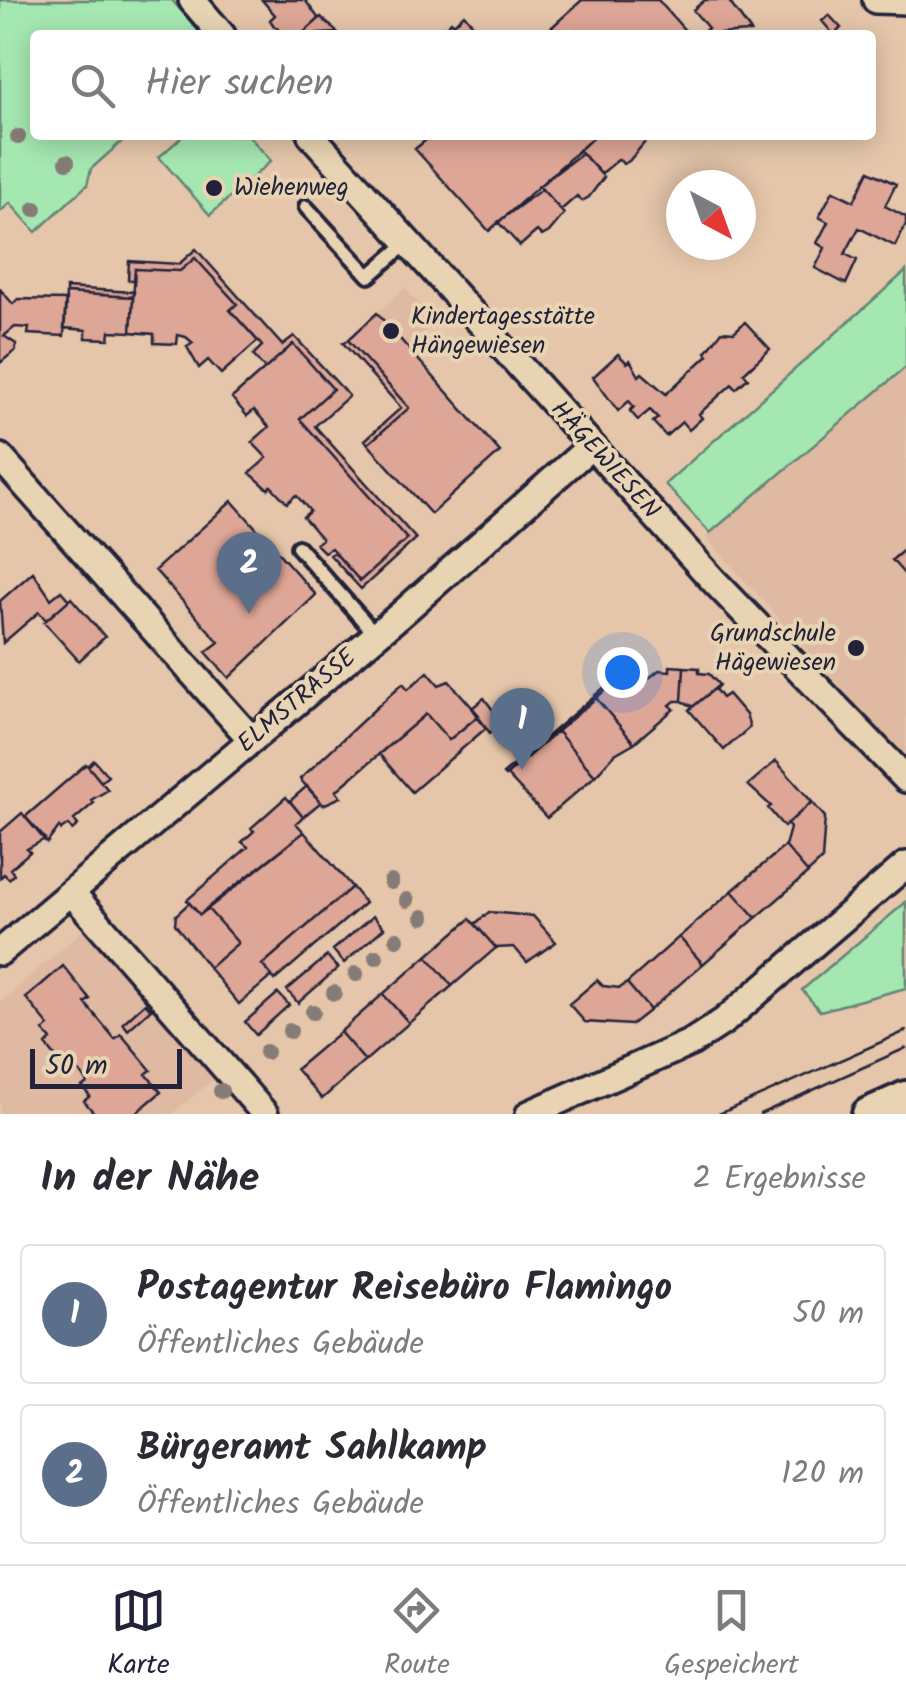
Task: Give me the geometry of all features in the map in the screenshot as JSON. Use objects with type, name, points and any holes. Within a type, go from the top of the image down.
[{"type":"street","points":[[192,0],[218,30]]},
{"type":"street","name":"HÄGEWIESEN","points":[[316,140],[591,446],[906,778]]},
{"type":"street","name":"ELMSTRASSE","points":[[0,952],[376,635],[591,446]]},
{"type":"street","points":[[0,456],[252,740]]},
{"type":"street","points":[[529,1114],[703,1035],[906,865]]},
{"type":"street","points":[[71,892],[265,1114]]},
{"type":"street","points":[[868,1114],[906,1097]]},
{"type":"lane","points":[[306,208],[368,276],[408,242]]},
{"type":"lane","points":[[298,547],[376,635]]},
{"type":"shaded area","name":"Kindertagesstätte Hängewiesen","points":[[405,288],[435,322],[377,373],[348,340]]},
{"type":"shaded area","name":"Grundschule Hägewiesen","points":[[906,367],[906,760],[706,537]]},
{"type":"shaded area","points":[[89,931],[214,1079],[172,1114],[0,1114],[0,1002],[81,932]]},
{"type":"green space","points":[[0,0],[172,0],[198,30],[30,30],[30,140],[123,140],[91,169],[87,185],[36,232],[10,203],[0,212]]},
{"type":"green space","name":"Wiehenweg","points":[[178,140],[252,140],[271,161],[210,215],[159,157]]},
{"type":"green space","points":[[906,271],[906,367],[710,533],[665,484]]},
{"type":"green space","points":[[906,902],[906,988],[820,1011],[802,990]]},
{"type":"building","points":[[262,0],[305,0],[319,19],[307,30],[280,30],[270,20],[275,15]]},
{"type":"building","points":[[582,0],[658,0],[685,30],[549,30]]},
{"type":"building","points":[[705,0],[728,0],[750,30],[706,30],[708,28],[693,10]]},
{"type":"building","points":[[464,14],[478,30],[443,30],[451,21],[454,24]]},
{"type":"building","points":[[829,15],[841,28],[830,30],[822,21]]},
{"type":"building","points":[[321,17],[335,30],[307,30]]},
{"type":"building","points":[[426,140],[590,140],[489,231],[415,149]]},
{"type":"building","points":[[590,140],[645,142],[629,161],[623,164],[619,159],[601,174],[579,150]]},
{"type":"building","points":[[582,153],[604,177],[589,197],[582,201],[577,196],[561,210],[539,186]]},
{"type":"building","points":[[869,171],[896,184],[885,206],[906,217],[906,224],[895,246],[859,228],[845,254],[857,260],[846,284],[815,268],[825,248],[817,243],[828,222],[819,217],[833,191],[854,201]]},
{"type":"building","points":[[542,189],[564,214],[549,232],[542,236],[537,231],[520,246],[498,222]]},
{"type":"building","points":[[196,249],[282,345],[294,336],[349,396],[315,426],[416,539],[361,589],[330,555],[334,552],[360,581],[407,539],[300,419],[333,389],[293,344],[265,369],[253,355],[262,346],[230,310],[237,304],[195,258],[180,271],[135,269],[134,280],[128,280],[129,261],[179,264]]},
{"type":"building","points":[[195,258],[237,304],[230,310],[258,341],[221,374],[208,360],[199,368],[187,347],[193,343],[186,337],[178,335],[177,344],[154,343],[154,334],[131,332],[135,269],[180,271]]},
{"type":"building","points":[[66,288],[134,292],[133,297],[66,293]]},
{"type":"building","points":[[0,289],[13,304],[18,299],[66,300],[64,336],[28,334],[29,328],[15,327],[4,336],[16,344],[16,350],[0,363]]},
{"type":"building","points":[[66,293],[133,297],[131,332],[110,331],[109,339],[86,338],[86,330],[64,328]]},
{"type":"building","points":[[377,313],[500,452],[431,514],[368,444],[409,408],[348,340]]},
{"type":"building","points":[[745,322],[770,349],[744,373],[748,378],[736,389],[732,384],[699,414],[702,418],[689,430],[682,422],[666,436],[653,422],[658,418],[650,410],[638,420],[630,411],[634,407],[629,401],[618,411],[593,377],[618,354],[627,363],[630,360],[639,376],[642,373],[666,394],[708,355],[706,352],[722,331],[734,332]]},
{"type":"building","points":[[348,340],[409,408],[368,444],[365,440],[401,408],[343,343]]},
{"type":"building","points":[[293,344],[333,389],[300,419],[407,539],[360,581],[331,548],[324,552],[316,544],[322,539],[303,517],[310,511],[296,495],[287,503],[271,486],[268,489],[250,473],[267,458],[252,442],[269,427],[254,410],[247,416],[232,398]]},
{"type":"building","points":[[232,501],[316,595],[229,678],[206,652],[219,642],[155,570]]},
{"type":"building","points":[[906,548],[906,576],[892,560]]},
{"type":"building","points":[[33,572],[51,599],[61,591],[69,600],[46,620],[39,612],[3,643],[0,601]]},
{"type":"building","points":[[71,598],[105,637],[79,661],[44,622]]},
{"type":"building","points":[[635,661],[637,663],[503,774]]},
{"type":"building","points":[[636,664],[648,679],[659,670],[670,671],[670,666],[684,667],[682,701],[670,705],[674,709],[634,743],[596,698]]},
{"type":"building","points":[[684,667],[699,668],[699,673],[709,674],[719,685],[689,710],[692,706],[682,701]]},
{"type":"building","points":[[428,672],[439,685],[449,681],[479,715],[449,740],[426,714],[336,791],[341,797],[323,805],[300,779],[403,683],[408,689]]},
{"type":"building","points":[[719,685],[715,689],[722,698],[728,694],[746,715],[750,727],[724,750],[689,710]]},
{"type":"building","points":[[484,698],[501,721],[490,733],[472,708]]},
{"type":"building","points":[[596,698],[634,743],[615,754],[595,776],[557,731]]},
{"type":"building","points":[[426,714],[449,740],[477,717],[486,728],[412,792],[379,754]]},
{"type":"building","points":[[557,731],[595,776],[547,818],[507,775]]},
{"type":"building","points":[[94,760],[108,776],[101,782],[88,766]]},
{"type":"building","points":[[776,761],[812,802],[784,827],[768,808],[771,806],[748,785]]},
{"type":"building","points":[[86,764],[108,790],[91,800],[94,803],[74,820],[78,825],[72,830],[68,825],[61,830],[59,827],[47,843],[25,817]]},
{"type":"building","points":[[307,786],[321,802],[303,817],[290,801]]},
{"type":"building","points":[[286,797],[303,817],[296,823],[304,832],[200,915],[187,900],[248,847],[242,842],[254,831],[251,828]]},
{"type":"building","points":[[812,802],[825,817],[822,860],[808,873],[785,846],[790,828],[787,824]]},
{"type":"building","points":[[22,813],[45,839],[27,849],[30,852],[10,869],[14,874],[9,879],[4,874],[0,878],[0,832]]},
{"type":"building","points":[[304,832],[352,887],[262,965],[272,976],[239,1004],[209,968],[238,943],[207,908]]},
{"type":"building","points":[[785,846],[808,873],[756,918],[732,891]]},
{"type":"building","points":[[352,887],[365,903],[275,980],[262,965]]},
{"type":"building","points":[[732,891],[756,918],[703,964],[679,937]]},
{"type":"building","points":[[189,903],[200,915],[207,908],[238,943],[209,968],[175,924],[176,915]]},
{"type":"building","points":[[489,912],[533,916],[556,942],[527,962],[514,947],[496,948],[475,924]]},
{"type":"building","points":[[373,916],[384,928],[344,963],[333,950]]},
{"type":"building","points":[[470,919],[496,948],[452,986],[427,956]]},
{"type":"building","points":[[679,937],[703,964],[650,1010],[627,983]]},
{"type":"building","points":[[327,956],[338,968],[298,1003],[287,990]]},
{"type":"building","points":[[427,956],[452,986],[409,1023],[383,994]]},
{"type":"building","points":[[63,966],[90,999],[85,1003],[115,1039],[121,1034],[151,1070],[146,1074],[161,1092],[135,1114],[95,1114],[84,1101],[90,1096],[82,1087],[88,1082],[67,1058],[61,1063],[46,1045],[51,1040],[43,1031],[49,1026],[26,998]]},
{"type":"building","points":[[597,980],[603,986],[620,988],[627,983],[650,1010],[631,1025],[585,1022],[569,1004]]},
{"type":"building","points":[[278,993],[289,1005],[256,1035],[245,1022]]},
{"type":"building","points":[[383,994],[409,1023],[365,1061],[340,1032]]},
{"type":"building","points":[[145,1003],[151,1009],[128,1030],[123,1023]]},
{"type":"building","points":[[340,1032],[365,1061],[322,1099],[296,1069]]},
{"type":"tram line","points":[[719,1114],[906,1031]]},
{"type":"tram line","points":[[760,1114],[906,1048]]},
{"type":"place","name":"Wiehenweg","points":[[214,188]]},
{"type":"place","name":"Kindertagesstätte Hängewiesen","points":[[391,331]]},
{"type":"place","name":"Bürgeramt Sahlkamp","points":[[249,614]]},
{"type":"place","name":"Grundschule Hägewiesen","points":[[856,648]]},
{"type":"place","name":"Postagentur Reisebüro Flamingo","points":[[522,770]]}]
